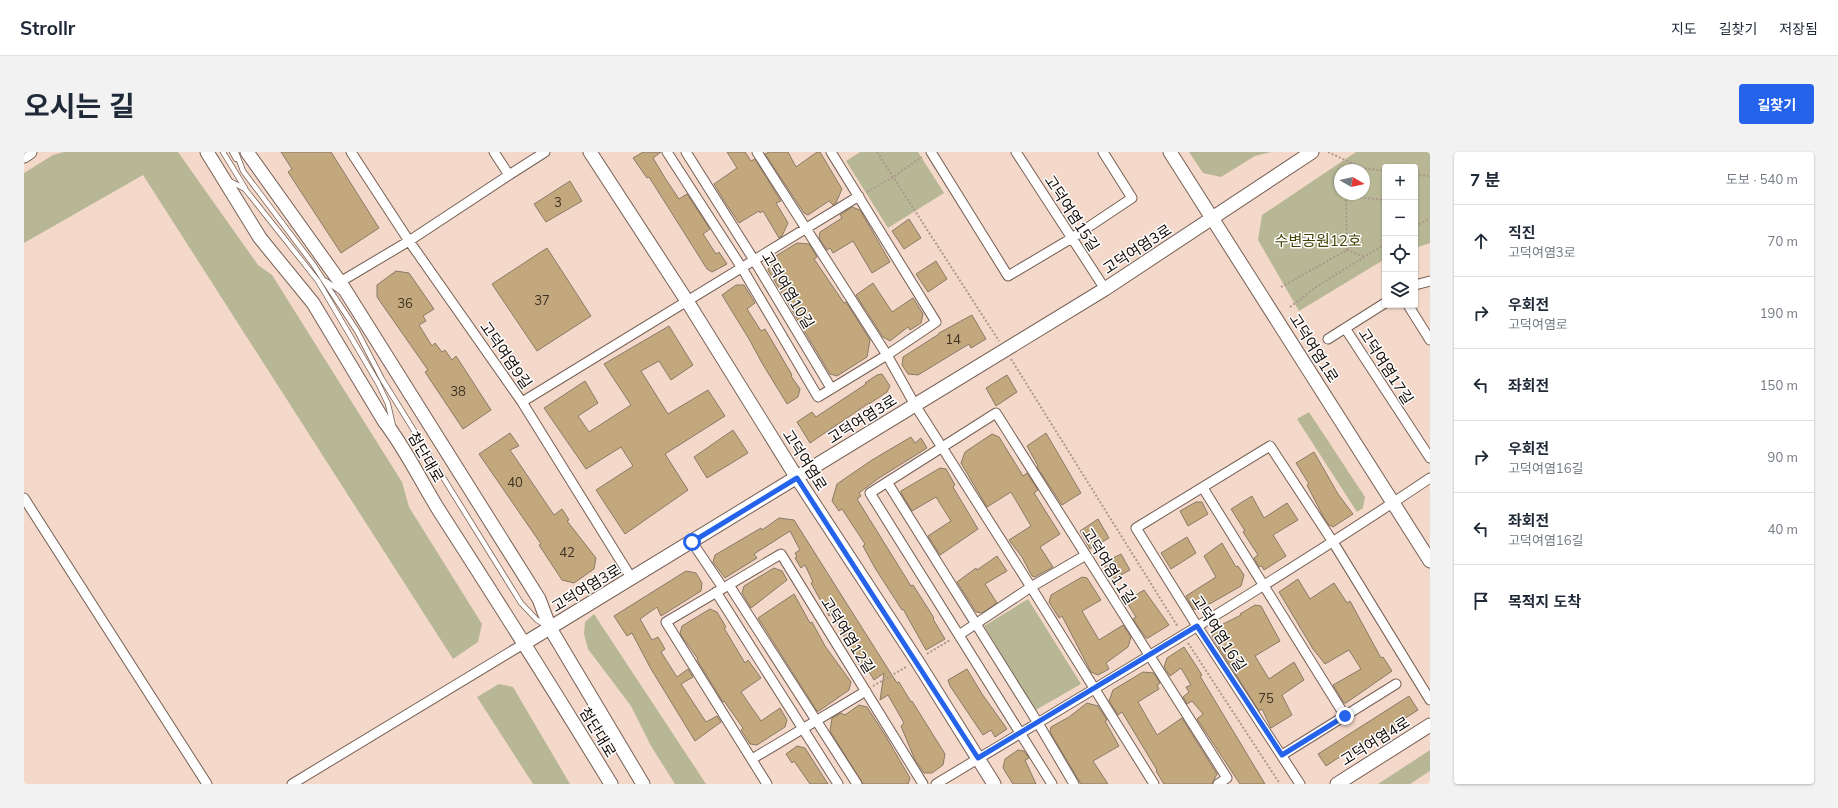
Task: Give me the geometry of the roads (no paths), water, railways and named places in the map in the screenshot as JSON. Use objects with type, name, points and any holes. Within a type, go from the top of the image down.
[{"type":"street","points":[[24,156],[30,152]]},
{"type":"street","name":"첨단대로","points":[[207,152],[260,238],[313,302],[434,502],[525,643],[611,784]]},
{"type":"street","name":"첨단대로","points":[[248,152],[340,282],[374,333],[539,599],[550,628],[643,784]]},
{"type":"street","name":"고덕여염9길","points":[[351,152],[409,241],[522,402],[632,579]]},
{"type":"street","points":[[494,152],[509,175]]},
{"type":"street","points":[[340,282],[409,241],[545,152]]},
{"type":"street","name":"고덕여염로","points":[[590,152],[687,301],[797,478],[994,784]]},
{"type":"street","points":[[667,152],[742,268],[818,397],[936,322],[831,152]]},
{"type":"street","name":"고덕여염10길","points":[[686,152],[754,260],[831,388]]},
{"type":"street","points":[[757,152],[886,355],[915,405],[1154,784]]},
{"type":"street","name":"고덕여염15길","points":[[1016,152],[1105,289]]},
{"type":"street","points":[[927,154],[1008,276],[1072,238],[1132,198],[1103,152]]},
{"type":"street","name":"고덕여염1로","points":[[1170,152],[1394,502],[1430,561]]},
{"type":"street","name":"고덕여염3로","points":[[525,643],[1105,289],[1213,219],[1309,153]]},
{"type":"street","points":[[522,402],[858,196]]},
{"type":"street","points":[[1418,284],[1430,281]]},
{"type":"street","name":"고덕여염17길","points":[[1328,340],[1382,305]]},
{"type":"street","points":[[1410,308],[1430,340]]},
{"type":"street","name":"고덕여염17길","points":[[1345,328],[1430,458]]},
{"type":"street","name":"고덕여염11길","points":[[959,634],[870,493],[996,413],[1227,778],[1218,784]]},
{"type":"street","name":"고덕여염16길","points":[[1300,784],[1197,626],[1136,528],[1270,446],[1332,542],[1430,700]]},
{"type":"street","points":[[936,784],[1183,635],[1332,542],[1430,478]]},
{"type":"street","points":[[887,482],[1038,723],[1074,784]]},
{"type":"street","points":[[1203,488],[1345,716]]},
{"type":"street","points":[[24,498],[207,784]]},
{"type":"street","points":[[692,542],[722,588],[816,721],[857,784]]},
{"type":"street","name":"고덕여염12길","points":[[767,784],[666,622],[781,554],[923,784]]},
{"type":"street","points":[[1052,784],[959,634],[1031,587],[1086,555]]},
{"type":"street","points":[[722,588],[803,729],[838,784]]},
{"type":"street","points":[[292,784],[525,643]]},
{"type":"street","points":[[1282,755],[1396,684]]},
{"type":"street","points":[[752,759],[866,691]]},
{"type":"street","name":"고덕여염4로","points":[[1338,784],[1430,725]]},
{"type":"lane","points":[[223,152],[245,189],[318,281],[378,383],[388,404],[396,437]]},
{"type":"lane","points":[[232,152],[243,171],[323,278],[358,331],[382,379],[521,603],[537,620],[550,628]]},
{"type":"lane","points":[[236,152],[243,171]]},
{"type":"lane","points":[[220,175],[245,189]]},
{"type":"lane","points":[[323,278],[350,298],[358,331]]},
{"type":"park label","name":"수변공원12호","points":[[1318,240]]}]
